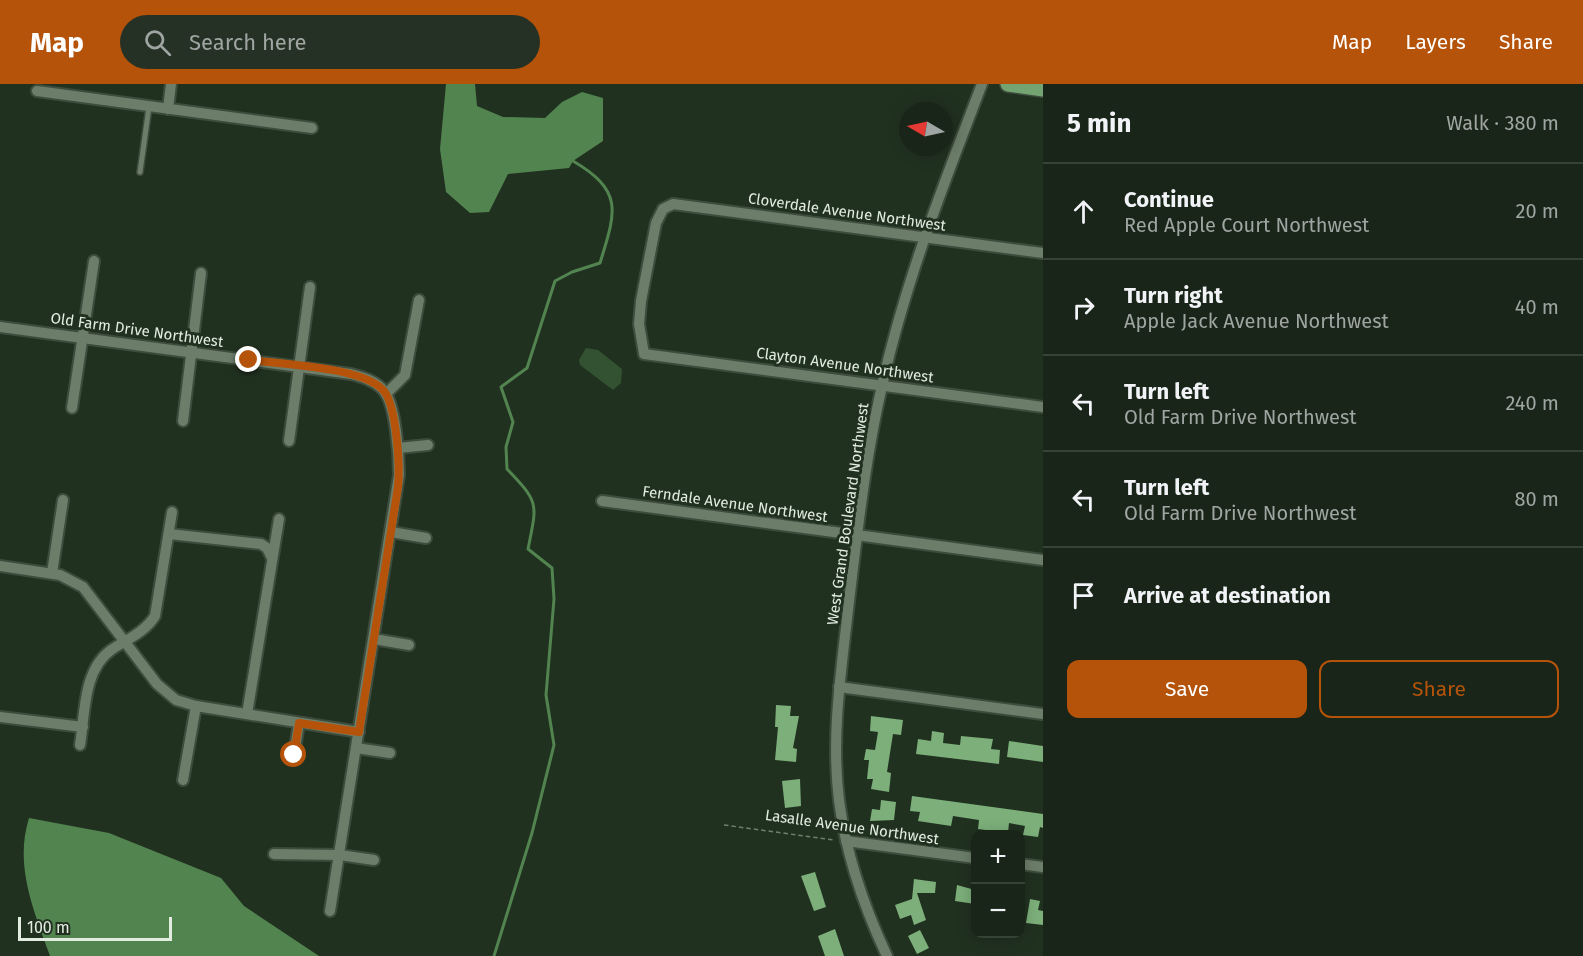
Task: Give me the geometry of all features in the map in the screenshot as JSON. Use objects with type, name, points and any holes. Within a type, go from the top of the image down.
[{"type":"main road","points":[[1008,84],[1043,89]]},
{"type":"street","points":[[168,109],[171,84]]},
{"type":"street","name":"West Grand Boulevard Northwest","points":[[887,956],[871,922],[846,841],[836,771],[839,687],[857,536],[882,385],[923,237],[982,84]]},
{"type":"street","points":[[37,91],[312,128]]},
{"type":"street","name":"Cloverdale Avenue Northwest","points":[[644,354],[639,324],[641,301],[656,223],[663,208],[673,204],[1043,253]]},
{"type":"street","points":[[72,408],[94,261]]},
{"type":"street","points":[[183,421],[201,273]]},
{"type":"street","points":[[289,441],[309,287]]},
{"type":"street","points":[[330,911],[399,475],[398,448],[386,394],[405,375],[419,300]]},
{"type":"street","name":"Old Farm Drive Northwest","points":[[0,327],[360,376],[377,385],[386,394]]},
{"type":"street","name":"Clayton Avenue Northwest","points":[[644,354],[1043,407]]},
{"type":"street","points":[[398,448],[428,445]]},
{"type":"street","points":[[52,573],[63,500]]},
{"type":"street","name":"Ferndale Avenue Northwest","points":[[602,501],[1043,560]]},
{"type":"street","points":[[80,745],[94,668],[106,654],[148,625],[155,616],[172,512]]},
{"type":"street","points":[[247,714],[279,519]]},
{"type":"street","points":[[391,532],[426,538]]},
{"type":"street","points":[[169,534],[261,544],[267,548],[272,558]]},
{"type":"street","points":[[0,566],[52,573],[72,580],[88,592],[162,690],[176,700],[196,706],[359,732]]},
{"type":"street","points":[[374,639],[409,645]]},
{"type":"street","points":[[839,687],[1043,714]]},
{"type":"street","points":[[183,780],[196,706]]},
{"type":"street","points":[[0,717],[83,727]]},
{"type":"street","points":[[294,755],[299,723]]},
{"type":"street","points":[[357,748],[390,753]]},
{"type":"street","name":"Lasalle Avenue Northwest","points":[[846,841],[971,857]]},
{"type":"street","points":[[274,854],[340,855],[374,860]]},
{"type":"street","points":[[1025,865],[1043,867]]},
{"type":"lane","points":[[140,172],[149,107]]},
{"type":"path","name":"Lasalle Avenue Northwest","points":[[724,825],[846,841]]},
{"type":"shaded area","points":[[446,84],[475,84],[477,106],[503,117],[545,118],[562,102],[582,92],[603,98],[603,141],[573,161],[569,168],[508,174],[489,212],[470,213],[446,192],[440,149]]},
{"type":"shaded area","points":[[586,348],[598,350],[622,369],[621,383],[613,390],[580,365],[579,360]]},
{"type":"shaded area","points":[[29,818],[109,833],[221,878],[244,906],[319,956],[50,956],[32,905],[25,871],[25,836]]},
{"type":"building","points":[[776,705],[791,706],[790,716],[799,716],[793,748],[797,749],[796,762],[775,760],[778,727],[775,727]]},
{"type":"building","points":[[871,716],[903,720],[901,735],[893,734],[887,772],[891,773],[889,792],[871,789],[873,779],[867,779],[869,760],[864,760],[866,749],[875,750],[878,732],[870,731]]},
{"type":"building","points":[[932,731],[944,733],[943,743],[960,745],[961,736],[993,739],[991,749],[1000,750],[999,764],[916,754],[918,739],[931,741]]},
{"type":"building","points":[[1009,741],[1043,746],[1043,762],[1007,757]]},
{"type":"building","points":[[800,779],[801,806],[785,808],[782,781]]},
{"type":"building","points":[[912,796],[1043,814],[1043,828],[1040,827],[1038,837],[1025,835],[1025,826],[1009,823],[1008,830],[978,829],[979,820],[953,816],[951,826],[918,821],[920,812],[910,811]]},
{"type":"building","points":[[881,800],[896,802],[894,820],[870,821],[872,809],[880,810]]},
{"type":"building","points":[[815,872],[826,907],[814,911],[801,876]]},
{"type":"building","points":[[914,879],[936,882],[935,893],[917,893],[926,920],[914,925],[911,915],[900,919],[895,905],[912,899]]},
{"type":"building","points":[[957,885],[971,889],[971,903],[955,901]]},
{"type":"building","points":[[1030,899],[1040,901],[1038,910],[1043,911],[1043,925],[1026,923]]},
{"type":"building","points":[[835,929],[844,956],[825,956],[818,936]]},
{"type":"building","points":[[920,930],[929,948],[917,954],[908,936]]},
{"type":"waterway","points":[[494,956],[532,833],[554,745],[546,695],[554,599],[552,568],[528,549],[533,522],[533,505],[531,497],[507,469],[506,447],[513,422],[501,387],[527,368],[555,281],[572,272],[600,263],[610,229],[612,204],[601,182],[573,161]]},
{"type":"route","points":[[249,360],[351,374],[368,379],[382,389],[389,401],[399,456],[398,487],[359,732],[299,723],[294,755]]}]
